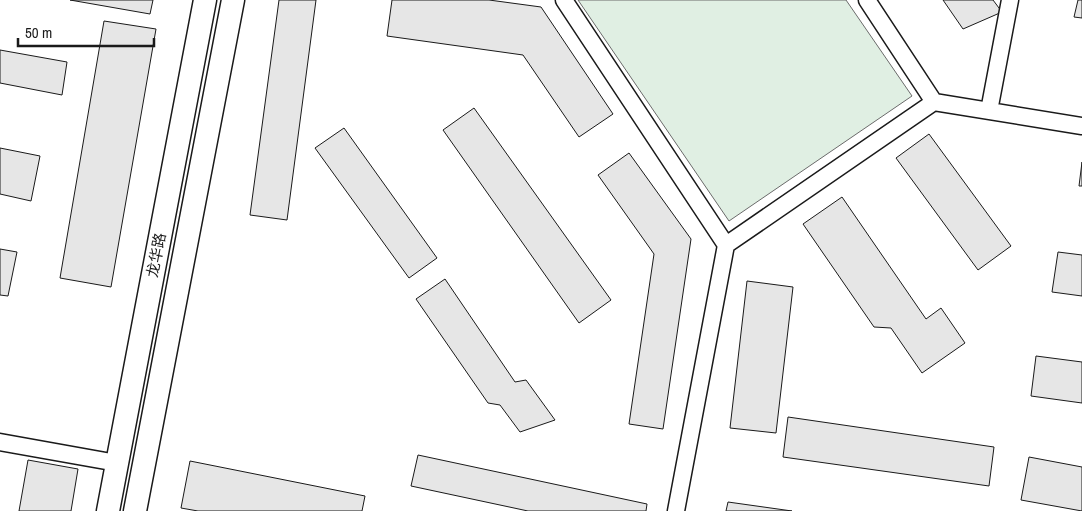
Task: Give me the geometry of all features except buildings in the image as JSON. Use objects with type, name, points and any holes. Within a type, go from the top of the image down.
[{"type":"main road","name":"龙华路","points":[[108,511],[204,0]]},
{"type":"main road","points":[[135,511],[233,0]]},
{"type":"street","points":[[564,0],[726,245],[676,511]]},
{"type":"street","points":[[867,0],[934,102]]},
{"type":"street","points":[[989,111],[1010,0]]},
{"type":"street","points":[[726,245],[934,102],[1082,126]]},
{"type":"street","points":[[0,442],[117,463]]},
{"type":"green space","points":[[578,0],[846,0],[912,96],[729,221]]}]
